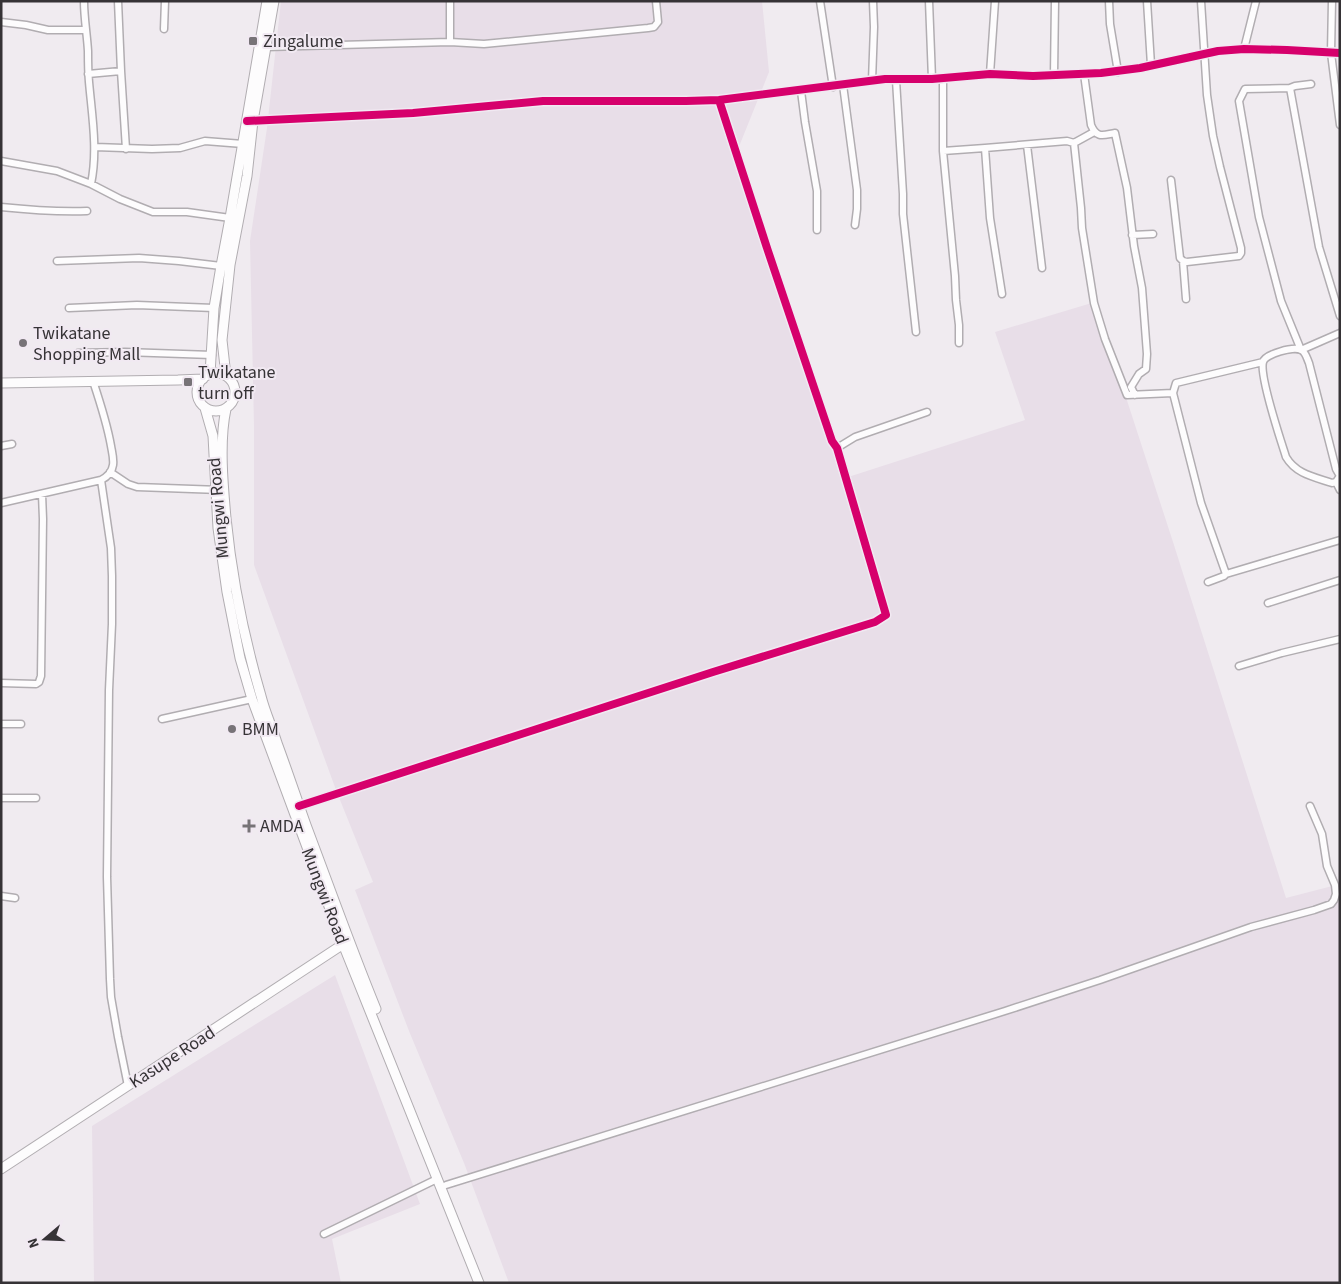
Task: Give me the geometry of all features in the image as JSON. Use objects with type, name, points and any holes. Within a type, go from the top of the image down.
[{"type":"main road","points":[[226,376],[222,340],[224,311],[230,265],[247,176],[250,121],[267,1]]},
{"type":"main road","points":[[1,382],[178,380],[207,376],[216,373],[226,376],[234,386],[234,399],[231,404],[226,409],[215,412],[205,408],[198,398],[197,392],[198,387],[207,376],[212,355],[214,308],[220,266],[243,144],[266,48],[274,1]]},
{"type":"main road","points":[[178,380],[197,392]]},
{"type":"main road","name":"Mungwi Road","points":[[205,408],[213,436],[219,490],[238,605],[261,698],[346,943],[446,1185],[484,1283]]},
{"type":"main road","name":"Mungwi Road","points":[[226,409],[223,423],[218,528],[227,592],[240,658],[252,699],[479,1283]]},
{"type":"main road","name":"Kasupe Road","points":[[1,1170],[346,943]]},
{"type":"street","points":[[84,1],[95,147],[91,184]]},
{"type":"street","points":[[118,1],[126,149]]},
{"type":"street","points":[[164,29],[165,1]]},
{"type":"street","points":[[450,1],[450,42]]},
{"type":"street","points":[[266,48],[450,42],[484,44],[648,28],[654,27],[658,22],[656,1]]},
{"type":"street","points":[[820,1],[833,86]]},
{"type":"street","points":[[872,80],[873,1]]},
{"type":"street","points":[[929,1],[932,79]]},
{"type":"street","points":[[990,74],[995,1]]},
{"type":"street","points":[[1054,75],[1055,1]]},
{"type":"street","points":[[1109,1],[1110,24],[1118,72]]},
{"type":"street","points":[[1147,1],[1150,65]]},
{"type":"street","points":[[1171,180],[1180,258],[1187,262],[1239,256],[1241,248],[1220,167],[1207,95],[1201,1]]},
{"type":"street","points":[[1244,49],[1256,1]]},
{"type":"street","points":[[1332,1],[1331,53],[1340,125]]},
{"type":"street","points":[[1,22],[26,24],[48,30],[86,30]]},
{"type":"street","points":[[250,121],[413,113],[543,101],[719,100],[872,80],[932,79],[990,74],[1033,76],[1118,72],[1203,53],[1244,49],[1340,53]]},
{"type":"street","points":[[88,74],[121,71]]},
{"type":"street","points":[[1084,74],[1091,125],[1094,132],[1101,136],[1115,133],[1142,288],[1147,354],[1146,369],[1139,374],[1131,386],[1135,395]]},
{"type":"street","points":[[943,78],[943,150],[955,276],[959,343]]},
{"type":"street","points":[[896,80],[903,214],[916,332]]},
{"type":"street","points":[[1311,84],[1290,88],[1245,89],[1239,101],[1259,217],[1281,301],[1308,364],[1339,478],[1340,490]]},
{"type":"street","points":[[843,85],[857,190],[857,209],[854,225]]},
{"type":"street","points":[[1290,88],[1319,247],[1340,316]]},
{"type":"street","points":[[801,90],[817,191],[817,230]]},
{"type":"street","points":[[299,806],[713,672],[875,622],[886,615],[837,448],[832,441],[719,100]]},
{"type":"street","points":[[943,150],[1067,141],[1074,143],[1094,132]]},
{"type":"street","points":[[95,147],[152,150],[180,148],[205,141],[243,144]]},
{"type":"street","points":[[1074,143],[1082,228],[1094,303],[1105,340],[1127,394],[1173,393]]},
{"type":"street","points":[[1027,145],[1042,268]]},
{"type":"street","points":[[986,148],[990,218],[1002,294]]},
{"type":"street","points":[[1,161],[57,171],[91,184],[120,200],[152,212],[187,212],[230,218]]},
{"type":"street","points":[[1,207],[34,211],[87,211]]},
{"type":"street","points":[[1132,235],[1153,234]]},
{"type":"street","points":[[57,261],[139,258],[220,266]]},
{"type":"street","points":[[1184,261],[1186,299]]},
{"type":"street","points":[[69,308],[137,305],[214,308]]},
{"type":"street","points":[[1226,574],[1201,503],[1173,393],[1176,383],[1262,362],[1266,357],[1279,352],[1301,350],[1340,333]]},
{"type":"street","points":[[78,353],[125,352],[212,355]]},
{"type":"street","points":[[1262,362],[1266,390],[1290,465],[1299,472],[1332,482],[1339,478]]},
{"type":"street","points":[[1,503],[106,478],[113,465],[112,456],[108,430],[93,381]]},
{"type":"street","points":[[837,448],[854,437],[927,412]]},
{"type":"street","points":[[1,446],[12,444]]},
{"type":"street","points":[[110,472],[128,484],[138,487],[219,490]]},
{"type":"street","points":[[101,480],[111,548],[112,576],[107,877],[110,978],[111,997],[128,1086]]},
{"type":"street","points":[[1,683],[36,684],[41,680],[42,494]]},
{"type":"street","points":[[1208,582],[1226,574],[1340,540]]},
{"type":"street","points":[[1268,604],[1340,580]]},
{"type":"street","points":[[1239,666],[1340,639]]},
{"type":"street","points":[[162,719],[252,699]]},
{"type":"street","points":[[1,724],[21,724]]},
{"type":"street","points":[[1,798],[36,798]]},
{"type":"street","points":[[446,1185],[986,1017],[1251,927],[1331,904],[1336,894],[1327,866],[1322,834],[1310,806]]},
{"type":"street","points":[[1,896],[15,898]]},
{"type":"street","points":[[324,1234],[437,1178]]},
{"type":"shaded area","points":[[281,1],[762,1],[769,72],[736,154],[842,479],[1025,420],[995,332],[1095,302],[1286,898],[1340,884],[1340,1283],[509,1283],[464,1163],[409,1031],[355,890],[373,882],[336,790],[254,565],[254,426],[250,241],[267,128]]},
{"type":"shaded area","points":[[335,975],[420,1204],[332,1239],[341,1283],[94,1283],[92,1126]]},
{"type":"cycle path","points":[[247,121],[413,113],[543,101],[719,100],[885,79],[932,79],[990,74],[1033,76],[1101,73],[1140,68],[1218,51],[1244,49],[1340,53]]},
{"type":"cycle path","points":[[299,806],[713,672],[875,622],[886,615],[837,448],[832,441],[719,100]]},
{"type":"place","name":"Zingalume","points":[[253,41]]},
{"type":"place","name":"Twikatane Shopping Mall","points":[[23,343]]},
{"type":"place","name":"Twikatane turn off","points":[[188,382]]},
{"type":"place","name":"BMM","points":[[232,729]]},
{"type":"place","name":"AMDA","points":[[249,826]]}]
